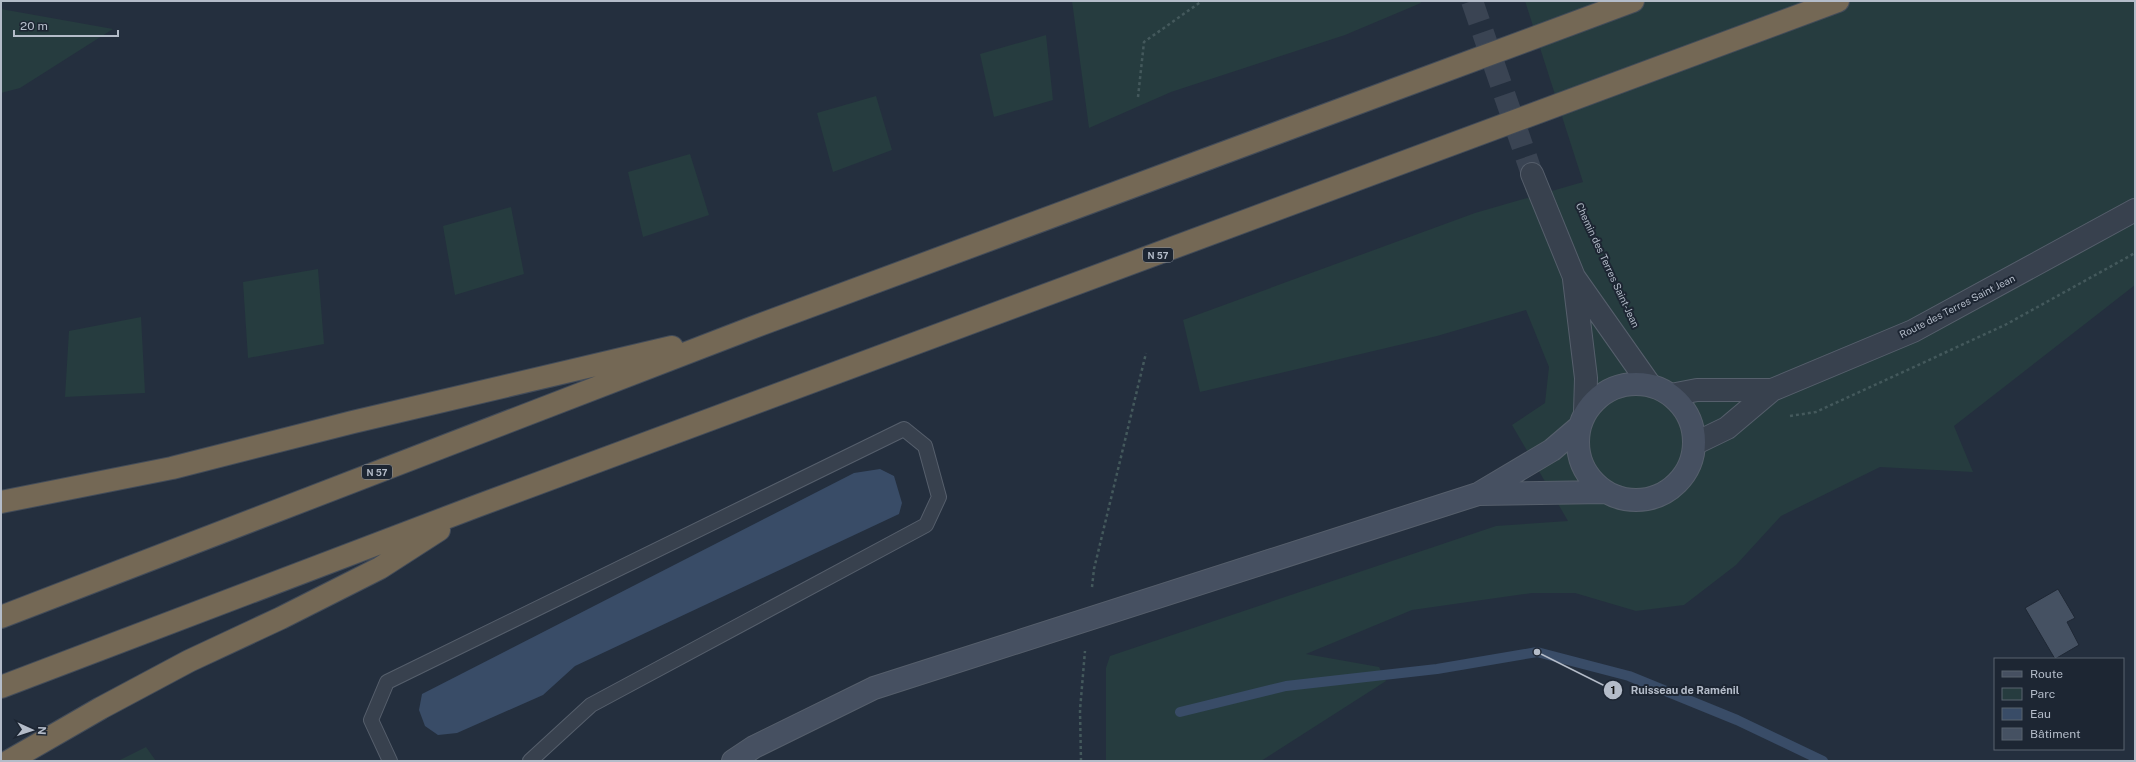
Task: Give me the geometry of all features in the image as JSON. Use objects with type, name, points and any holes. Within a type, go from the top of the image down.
[{"type":"highway","name":"N 57","points":[[1,618],[754,327],[1633,1]]},
{"type":"highway","name":"N 57","points":[[1,687],[477,506],[1838,1]]},
{"type":"highway","points":[[1,502],[172,468],[353,422],[754,327]]},
{"type":"highway","points":[[9,761],[101,708],[189,661],[281,618],[380,568],[477,506]]},
{"type":"street","points":[[1532,174],[1574,278],[1650,385]]},
{"type":"street","name":"Route des Terres Saint Jean","points":[[1694,444],[1727,428],[1772,390],[1913,331],[2135,210]]},
{"type":"street","points":[[1574,278],[1586,378],[1582,420],[1577,444],[1580,461],[1590,478],[1605,492]]},
{"type":"street","points":[[733,761],[754,747],[874,688],[1088,618],[1478,494],[1552,450],[1582,420],[1597,398],[1613,388],[1631,383],[1650,385],[1671,395],[1684,408],[1692,426],[1694,444],[1690,464],[1679,481],[1663,494],[1644,500],[1637,500],[1624,499],[1605,492],[1478,494]]},
{"type":"street","name":"Route des Terres Saint Jean","points":[[1671,395],[1697,390],[1772,390]]},
{"type":"lane","points":[[390,761],[371,720],[387,682],[904,429],[925,446],[939,497],[926,525],[591,705],[530,761]]},
{"type":"path","points":[[1138,97],[1144,42],[1202,1]]},
{"type":"path","points":[[1081,761],[1080,710],[1094,569],[1146,353]]},
{"type":"green space","points":[[1072,1],[1420,1],[1421,3],[1345,35],[1171,92],[1089,128]]},
{"type":"green space","points":[[1525,1],[2135,1],[2135,285],[1954,426],[1973,472],[1880,467],[1781,516],[1736,565],[1684,605],[1636,611],[1575,593],[1532,593],[1412,610],[1306,654],[1379,667],[1386,681],[1261,761],[1106,761],[1106,668],[1110,656],[1496,526],[1568,521],[1512,425],[1545,403],[1549,367],[1526,310],[1437,336],[1200,392],[1183,320],[1475,213],[1583,182]]},
{"type":"green space","points":[[1,9],[113,29],[20,88],[1,93]]},
{"type":"green space","points":[[1046,35],[1053,100],[994,117],[980,54]]},
{"type":"green space","points":[[876,96],[892,150],[833,172],[817,113]]},
{"type":"green space","points":[[690,154],[709,215],[643,237],[628,172]]},
{"type":"green space","points":[[511,207],[524,274],[455,295],[443,226]]},
{"type":"green space","points":[[318,269],[324,344],[248,358],[243,282]]},
{"type":"green space","points":[[141,317],[145,393],[65,397],[69,331]]},
{"type":"green space","points":[[146,747],[156,761],[118,761]]},
{"type":"water","points":[[880,469],[894,476],[902,503],[899,514],[575,666],[543,695],[457,733],[438,735],[425,726],[419,710],[422,694],[854,473]]},
{"type":"building","points":[[2058,589],[2075,618],[2067,622],[2079,645],[2054,658],[2025,608]]},
{"type":"waterway","points":[[1180,712],[1286,686],[1437,669],[1537,652],[1629,676],[1737,720],[1823,761]]},
{"type":"tunnel","points":[[1472,1],[1532,174]]},
{"type":"place","name":"Ruisseau de Raménil","points":[[1537,652]]}]
